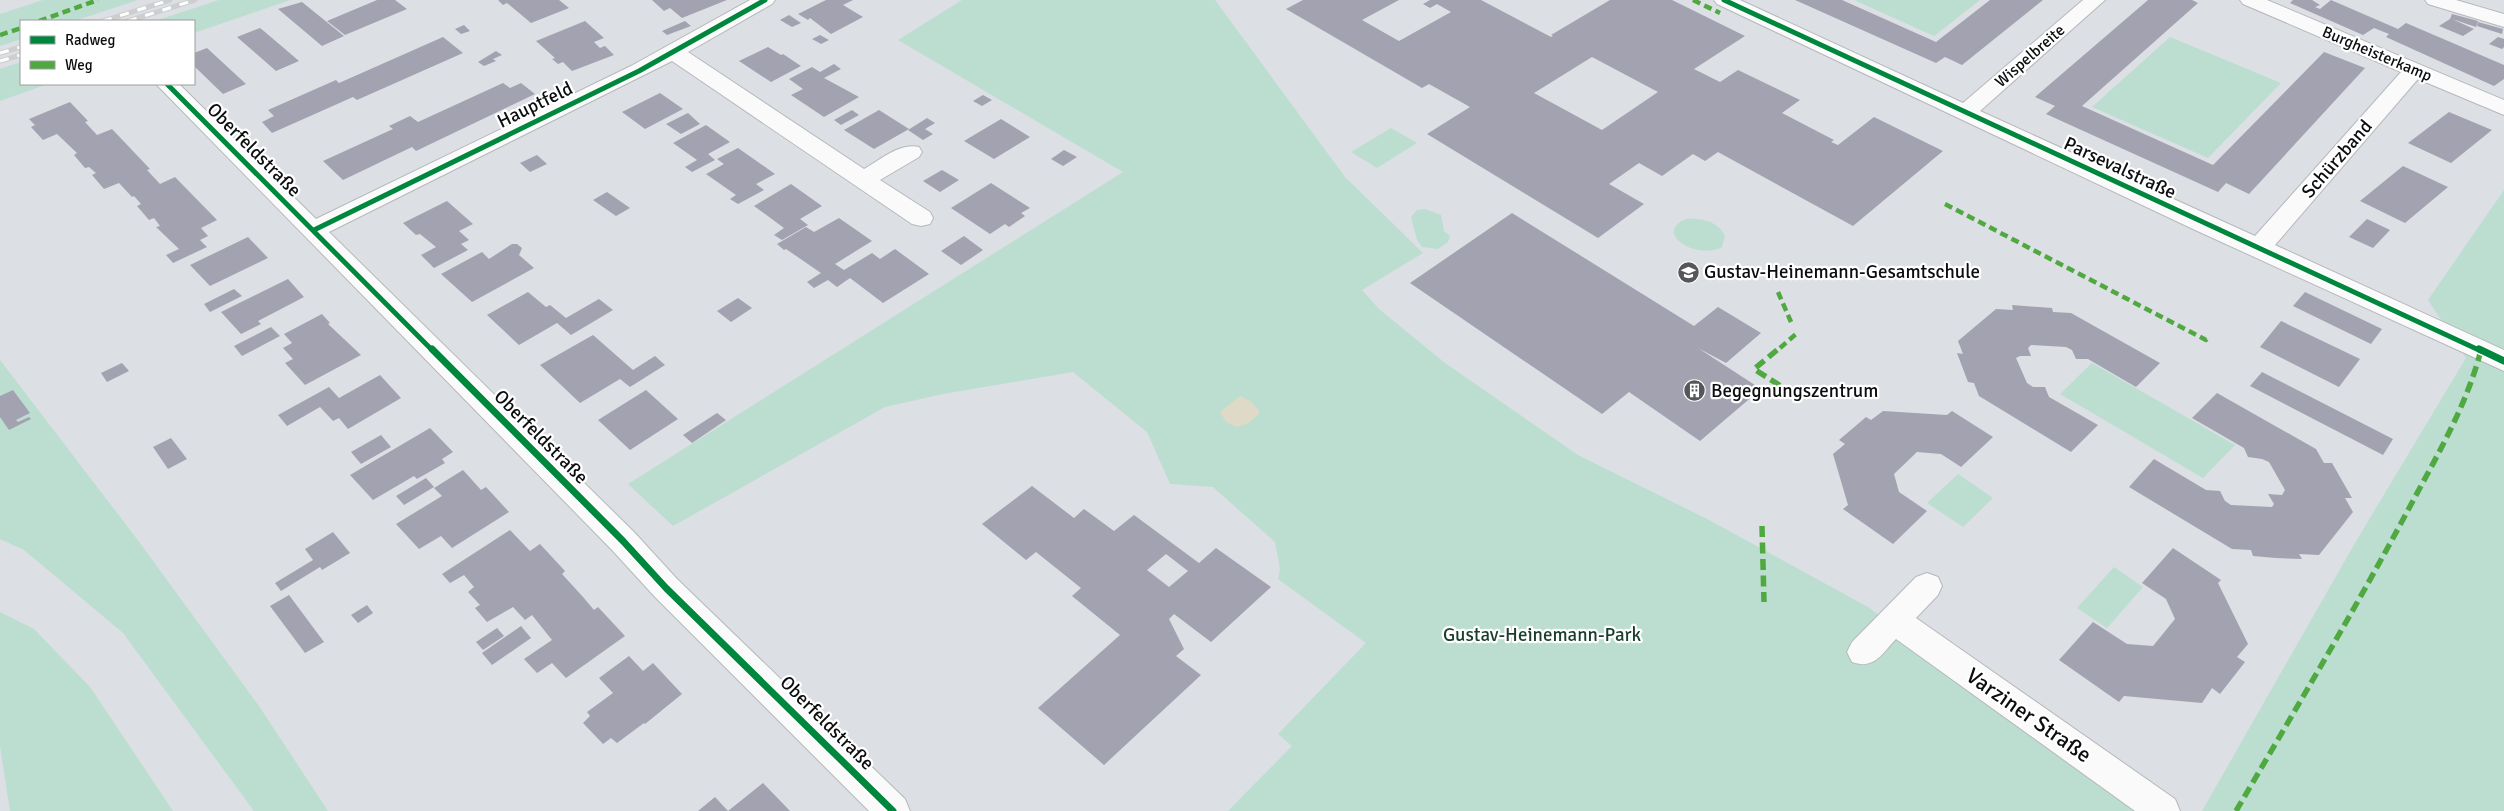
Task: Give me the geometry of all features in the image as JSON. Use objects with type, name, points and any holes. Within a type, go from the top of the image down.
[{"type":"street","name":"Hauptfeld","points":[[314,230],[675,52],[765,0]]},
{"type":"street","name":"Parsevalstraße","points":[[1724,0],[2202,223],[2259,247],[2504,360]]},
{"type":"street","name":"Wispelbreite","points":[[1965,112],[2095,0]]},
{"type":"street","name":"Burgheisterkamp","points":[[2250,0],[2504,108]]},
{"type":"street","points":[[2435,0],[2504,21]]},
{"type":"street","points":[[675,52],[921,218]]},
{"type":"street","name":"Schürzband","points":[[2259,247],[2415,70]]},
{"type":"street","name":"Oberfeldstraße","points":[[168,85],[623,541],[666,588],[893,811]]},
{"type":"street","points":[[863,180],[910,152]]},
{"type":"street","points":[[1863,652],[1927,586]]},
{"type":"street","name":"Varziner Straße","points":[[1894,620],[2163,811]]},
{"type":"green space","points":[[43,0],[138,0],[77,20],[20,20],[20,39],[0,46],[0,14]]},
{"type":"green space","points":[[219,0],[290,0],[195,33],[195,20],[158,20]]},
{"type":"green space","name":"Gustav-Heinemann-Park","points":[[962,0],[1215,0],[1345,177],[1423,253],[1362,290],[1379,309],[1445,363],[1578,455],[1709,520],[1868,607],[2141,811],[1228,811],[1292,746],[1278,734],[1366,643],[1278,579],[1280,569],[1275,542],[1213,487],[1170,484],[1147,432],[1073,372],[943,394],[885,407],[673,526],[628,484],[1123,172],[898,40]]},
{"type":"green space","points":[[1854,0],[1980,0],[1934,36]]},
{"type":"green space","points":[[2170,37],[2281,83],[2208,158],[2092,107]]},
{"type":"green space","points":[[20,62],[20,85],[45,85],[0,101],[0,69]]},
{"type":"green space","points":[[1391,128],[1417,143],[1377,168],[1351,152]]},
{"type":"green space","points":[[2504,190],[2504,811],[2202,811],[2355,543],[2466,358],[2428,300]]},
{"type":"green space","points":[[1425,209],[1441,215],[1444,231],[1450,236],[1448,242],[1438,249],[1422,247],[1417,240],[1411,217],[1417,210]]},
{"type":"green space","points":[[1686,219],[1703,220],[1718,227],[1725,236],[1722,247],[1712,250],[1701,250],[1682,244],[1676,238],[1674,231],[1677,225]]},
{"type":"green space","points":[[0,360],[140,543],[259,706],[328,811],[254,811],[123,633],[24,550],[0,539]]},
{"type":"green space","points":[[2092,363],[2235,445],[2203,478],[2060,394]]},
{"type":"green space","points":[[1958,474],[1993,498],[1963,527],[1927,503]]},
{"type":"green space","points":[[2114,567],[2143,587],[2107,628],[2077,608]]},
{"type":"green space","points":[[0,612],[34,629],[90,687],[173,811],[10,811],[0,746]]},
{"type":"sand","points":[[1240,396],[1252,402],[1259,411],[1259,414],[1249,423],[1237,427],[1226,422],[1220,412]]},
{"type":"building","points":[[377,0],[395,0],[407,9],[345,35],[327,21]]},
{"type":"building","points":[[498,0],[559,0],[569,8],[531,23],[507,3],[503,5]]},
{"type":"building","points":[[652,0],[727,0],[682,18],[670,8],[664,11]]},
{"type":"building","points":[[826,0],[853,0],[843,5],[863,17],[831,34],[810,18],[808,20],[798,14]]},
{"type":"building","points":[[1303,0],[1399,0],[1362,20],[1399,41],[1451,12],[1437,4],[1430,8],[1423,4],[1430,0],[1481,0],[1551,37],[1553,36],[1551,35],[1610,0],[1672,0],[1745,36],[1694,69],[1720,82],[1738,70],[1800,100],[1782,113],[1834,140],[1831,142],[1838,145],[1874,117],[1943,151],[1853,226],[1718,152],[1705,161],[1693,154],[1662,176],[1639,163],[1609,184],[1644,204],[1598,238],[1427,134],[1470,107],[1429,84],[1422,88],[1286,9]],"holes":[[[1592,57],[1658,92],[1602,130],[1534,93]]]},
{"type":"building","points":[[1795,0],[1842,0],[1936,42],[1990,0],[2043,0],[1962,65],[1945,57],[1936,63]]},
{"type":"building","points":[[2148,0],[2192,0],[2198,3],[2082,106],[2213,165],[2324,52],[2365,68],[2249,194],[2226,183],[2218,192],[2046,114],[2055,106],[2035,97]]},
{"type":"building","points":[[2293,0],[2312,0],[2320,5],[2315,7],[2320,9],[2331,0],[2398,29],[2406,23],[2504,65],[2504,79],[2494,86],[2386,37],[2389,34],[2374,28],[2363,35],[2290,3]]},
{"type":"building","points":[[302,2],[344,36],[322,46],[278,9]]},
{"type":"building","points":[[2452,14],[2478,21],[2476,27],[2452,19],[2474,29],[2463,36],[2439,26],[2450,19]]},
{"type":"building","points":[[789,15],[801,23],[792,27],[780,20]]},
{"type":"building","points":[[585,21],[604,38],[594,42],[600,48],[605,46],[614,55],[572,71],[563,62],[558,64],[552,59],[555,58],[536,41]]},
{"type":"building","points":[[685,21],[691,26],[667,35],[662,31]]},
{"type":"building","points":[[2478,22],[2503,29],[2502,34],[2477,26]]},
{"type":"building","points":[[464,25],[470,31],[461,34],[455,29]]},
{"type":"building","points":[[260,28],[299,61],[276,71],[237,37]]},
{"type":"building","points":[[820,35],[829,40],[821,44],[812,39]]},
{"type":"building","points":[[443,37],[463,53],[357,100],[353,97],[272,133],[262,122],[274,116],[268,110],[336,80],[339,83]]},
{"type":"building","points":[[2498,37],[2504,39],[2504,47],[2502,49],[2489,44]]},
{"type":"building","points":[[768,47],[801,66],[771,82],[739,61]]},
{"type":"building","points":[[207,48],[246,84],[223,94],[195,67],[195,53]]},
{"type":"building","points":[[496,51],[502,55],[493,59],[496,61],[484,66],[478,62]]},
{"type":"building","points":[[834,64],[841,69],[824,78],[859,97],[824,117],[791,95],[803,89],[789,79],[812,67],[820,72]]},
{"type":"building","points":[[503,83],[510,88],[521,83],[535,94],[416,151],[412,147],[343,180],[323,161],[393,129],[389,126],[410,116],[418,122]]},
{"type":"building","points":[[660,93],[683,109],[645,129],[622,112]]},
{"type":"building","points":[[983,95],[992,100],[982,106],[973,101]]},
{"type":"building","points":[[70,102],[88,121],[85,122],[97,135],[112,129],[150,169],[147,170],[160,184],[175,177],[217,220],[201,228],[208,236],[200,240],[207,247],[173,263],[166,255],[179,249],[156,227],[160,226],[154,218],[149,220],[137,206],[141,204],[134,196],[132,197],[119,183],[104,189],[92,175],[96,173],[89,167],[85,168],[74,155],[77,153],[57,134],[43,140],[31,127],[35,125],[29,119]]},
{"type":"building","points":[[852,110],[859,115],[841,125],[834,120]]},
{"type":"building","points":[[879,110],[909,129],[874,149],[844,130]]},
{"type":"building","points":[[2449,112],[2492,130],[2451,163],[2408,143]]},
{"type":"building","points":[[688,113],[700,124],[681,134],[666,124]]},
{"type":"building","points":[[927,118],[935,123],[925,129],[933,134],[923,140],[908,130]]},
{"type":"building","points":[[1001,119],[1030,137],[994,159],[964,141]]},
{"type":"building","points":[[706,125],[730,142],[708,154],[715,160],[692,172],[685,167],[697,160],[673,143]]},
{"type":"building","points":[[738,148],[775,174],[756,184],[764,190],[738,204],[730,199],[736,195],[706,174],[724,164],[717,159]]},
{"type":"building","points":[[1064,150],[1077,157],[1063,166],[1051,159]]},
{"type":"building","points":[[537,155],[547,164],[530,172],[520,163]]},
{"type":"building","points":[[2403,166],[2448,187],[2405,223],[2360,201]]},
{"type":"building","points":[[942,170],[959,180],[940,192],[923,181]]},
{"type":"building","points":[[991,183],[1030,208],[1021,213],[1025,216],[1009,227],[1005,224],[990,234],[951,208]]},
{"type":"building","points":[[791,184],[822,206],[800,219],[808,225],[782,240],[774,235],[784,228],[754,206]]},
{"type":"building","points":[[607,192],[630,208],[616,216],[593,200]]},
{"type":"building","points":[[447,201],[473,224],[459,231],[469,240],[461,244],[468,250],[434,268],[421,255],[436,247],[420,234],[416,235],[403,223]]},
{"type":"building","points":[[1512,213],[1694,326],[1718,307],[1761,333],[1726,363],[1698,348],[1761,389],[1700,441],[1629,392],[1602,414],[1410,283]]},
{"type":"building","points":[[839,218],[872,241],[835,264],[844,270],[872,253],[880,259],[895,249],[929,274],[883,303],[850,278],[837,287],[828,280],[814,288],[807,282],[821,273],[777,244],[806,227],[814,232]]},
{"type":"building","points":[[2367,219],[2390,230],[2373,248],[2349,237]]},
{"type":"building","points":[[964,236],[983,250],[961,265],[941,251]]},
{"type":"building","points":[[248,237],[268,258],[210,286],[190,265]]},
{"type":"building","points":[[512,244],[517,244],[522,248],[519,255],[534,268],[472,302],[441,274],[482,252],[489,259]]},
{"type":"building","points":[[288,279],[304,297],[258,321],[261,324],[241,334],[221,312]]},
{"type":"building","points":[[234,289],[242,296],[210,312],[204,304]]},
{"type":"building","points":[[528,292],[546,307],[550,305],[566,318],[599,299],[613,310],[571,335],[557,323],[519,345],[487,315]]},
{"type":"building","points":[[2305,292],[2382,329],[2371,344],[2293,306]]},
{"type":"building","points":[[738,298],[752,308],[731,322],[717,311]]},
{"type":"building","points":[[2012,305],[2052,308],[2053,312],[2071,313],[2160,363],[2136,387],[2088,359],[2076,359],[2072,350],[2066,347],[2031,345],[2028,348],[2031,356],[2016,358],[2027,383],[2033,387],[2045,387],[2049,397],[2098,425],[2071,452],[1979,396],[1974,383],[1968,382],[1957,353],[1963,354],[1958,341],[1996,309],[2013,310]]},
{"type":"building","points":[[322,314],[330,323],[328,324],[361,355],[305,385],[285,363],[293,359],[283,348],[292,343],[284,334]]},
{"type":"building","points":[[2281,321],[2360,359],[2339,387],[2260,347]]},
{"type":"building","points":[[271,327],[280,336],[242,356],[234,346]]},
{"type":"building","points":[[593,335],[633,370],[655,356],[665,365],[630,387],[620,379],[580,403],[540,365]]},
{"type":"building","points":[[122,363],[129,371],[107,382],[101,373]]},
{"type":"building","points":[[2262,372],[2393,439],[2383,455],[2250,386]]},
{"type":"building","points":[[380,375],[401,398],[348,429],[339,418],[333,421],[320,407],[287,426],[278,415],[329,387],[339,398]]},
{"type":"building","points":[[13,390],[30,413],[16,420],[18,422],[29,417],[31,419],[9,430],[0,417],[0,396]]},
{"type":"building","points":[[646,390],[678,419],[630,450],[598,420]]},
{"type":"building","points":[[2217,393],[2316,449],[2324,463],[2332,463],[2352,498],[2345,498],[2353,512],[2319,555],[2299,554],[2302,559],[2276,558],[2253,556],[2251,550],[2232,549],[2129,487],[2154,459],[2206,490],[2220,491],[2225,501],[2231,505],[2272,507],[2274,504],[2268,494],[2282,495],[2285,490],[2269,462],[2248,457],[2244,448],[2192,418]]},
{"type":"building","points":[[1883,411],[1947,415],[1952,411],[1993,437],[1961,467],[1941,454],[1917,452],[1894,474],[1899,492],[1927,511],[1893,544],[1843,509],[1848,505],[1833,454],[1845,444],[1839,440],[1866,417],[1871,420]]},
{"type":"building","points":[[717,413],[726,420],[692,443],[683,435]]},
{"type":"building","points":[[430,428],[453,452],[442,459],[445,463],[417,479],[414,476],[373,500],[350,475]]},
{"type":"building","points":[[381,435],[391,447],[361,464],[351,452]]},
{"type":"building","points":[[171,438],[187,459],[168,469],[153,447]]},
{"type":"building","points":[[463,470],[481,490],[486,487],[509,512],[452,548],[441,536],[419,549],[396,524],[442,496],[434,488]]},
{"type":"building","points":[[426,478],[434,487],[404,505],[396,496]]},
{"type":"building","points":[[1032,486],[1074,518],[1084,509],[1114,531],[1134,515],[1199,563],[1216,548],[1271,587],[1211,642],[1174,614],[1169,619],[1184,649],[1176,656],[1201,675],[1104,765],[1038,708],[1120,635],[1072,596],[1081,588],[1036,552],[1026,560],[982,524]],"holes":[[[1166,554],[1188,571],[1169,587],[1147,570]]]},
{"type":"building","points":[[510,530],[530,551],[540,544],[565,571],[562,574],[594,610],[598,607],[625,636],[566,678],[552,663],[537,673],[524,659],[552,640],[532,615],[525,620],[513,607],[487,622],[475,608],[480,605],[468,592],[474,587],[464,575],[450,583],[442,574]]},
{"type":"building","points":[[333,532],[350,553],[322,570],[320,567],[281,591],[275,583],[313,560],[305,549]]},
{"type":"building","points":[[2173,548],[2221,580],[2218,583],[2248,644],[2237,657],[2245,662],[2220,694],[2212,688],[2202,703],[2124,696],[2119,702],[2059,660],[2093,622],[2127,644],[2153,646],[2175,619],[2166,599],[2142,583]]},
{"type":"building","points":[[289,595],[324,642],[305,653],[270,606]]},
{"type":"building","points":[[367,605],[373,613],[358,623],[351,615]]},
{"type":"building","points":[[521,626],[531,638],[492,665],[482,653]]},
{"type":"building","points":[[497,628],[504,636],[483,650],[476,642]]},
{"type":"building","points":[[629,656],[643,671],[653,663],[682,694],[645,724],[617,743],[611,738],[603,744],[583,723],[590,716],[587,712],[613,693],[599,678]]},
{"type":"building","points":[[763,783],[790,811],[728,811]]},
{"type":"building","points":[[715,797],[728,811],[698,811]]},
{"type":"railway","points":[[106,20],[170,0]]},
{"type":"railway","points":[[131,20],[195,0]]},
{"type":"railway","points":[[0,53],[20,47]]},
{"type":"railway","points":[[0,61],[20,55]]},
{"type":"marked path","points":[[42,20],[98,0]]},
{"type":"marked path","points":[[1693,0],[1720,13]]},
{"type":"marked path","points":[[0,35],[20,28]]},
{"type":"marked path","points":[[1945,204],[2206,340],[2210,336]]},
{"type":"marked path","points":[[1778,292],[1791,322]]},
{"type":"marked path","points":[[1780,348],[1796,334]]},
{"type":"marked path","points":[[1777,350],[1754,369],[1798,397]]},
{"type":"marked path","points":[[2236,811],[2351,612],[2418,491],[2462,405],[2470,387],[2481,350]]},
{"type":"marked path","points":[[1762,526],[1764,602]]},
{"type":"cycle path","points":[[314,230],[639,71],[765,0]]},
{"type":"cycle path","points":[[1724,0],[2202,223],[2259,247],[2504,361]]},
{"type":"cycle path","points":[[168,85],[623,541],[666,588],[893,811]]},
{"type":"place","name":"Gustav-Heinemann-Gesamtschule","points":[[1688,272]]},
{"type":"place","name":"Begegnungszentrum","points":[[1695,391]]}]
